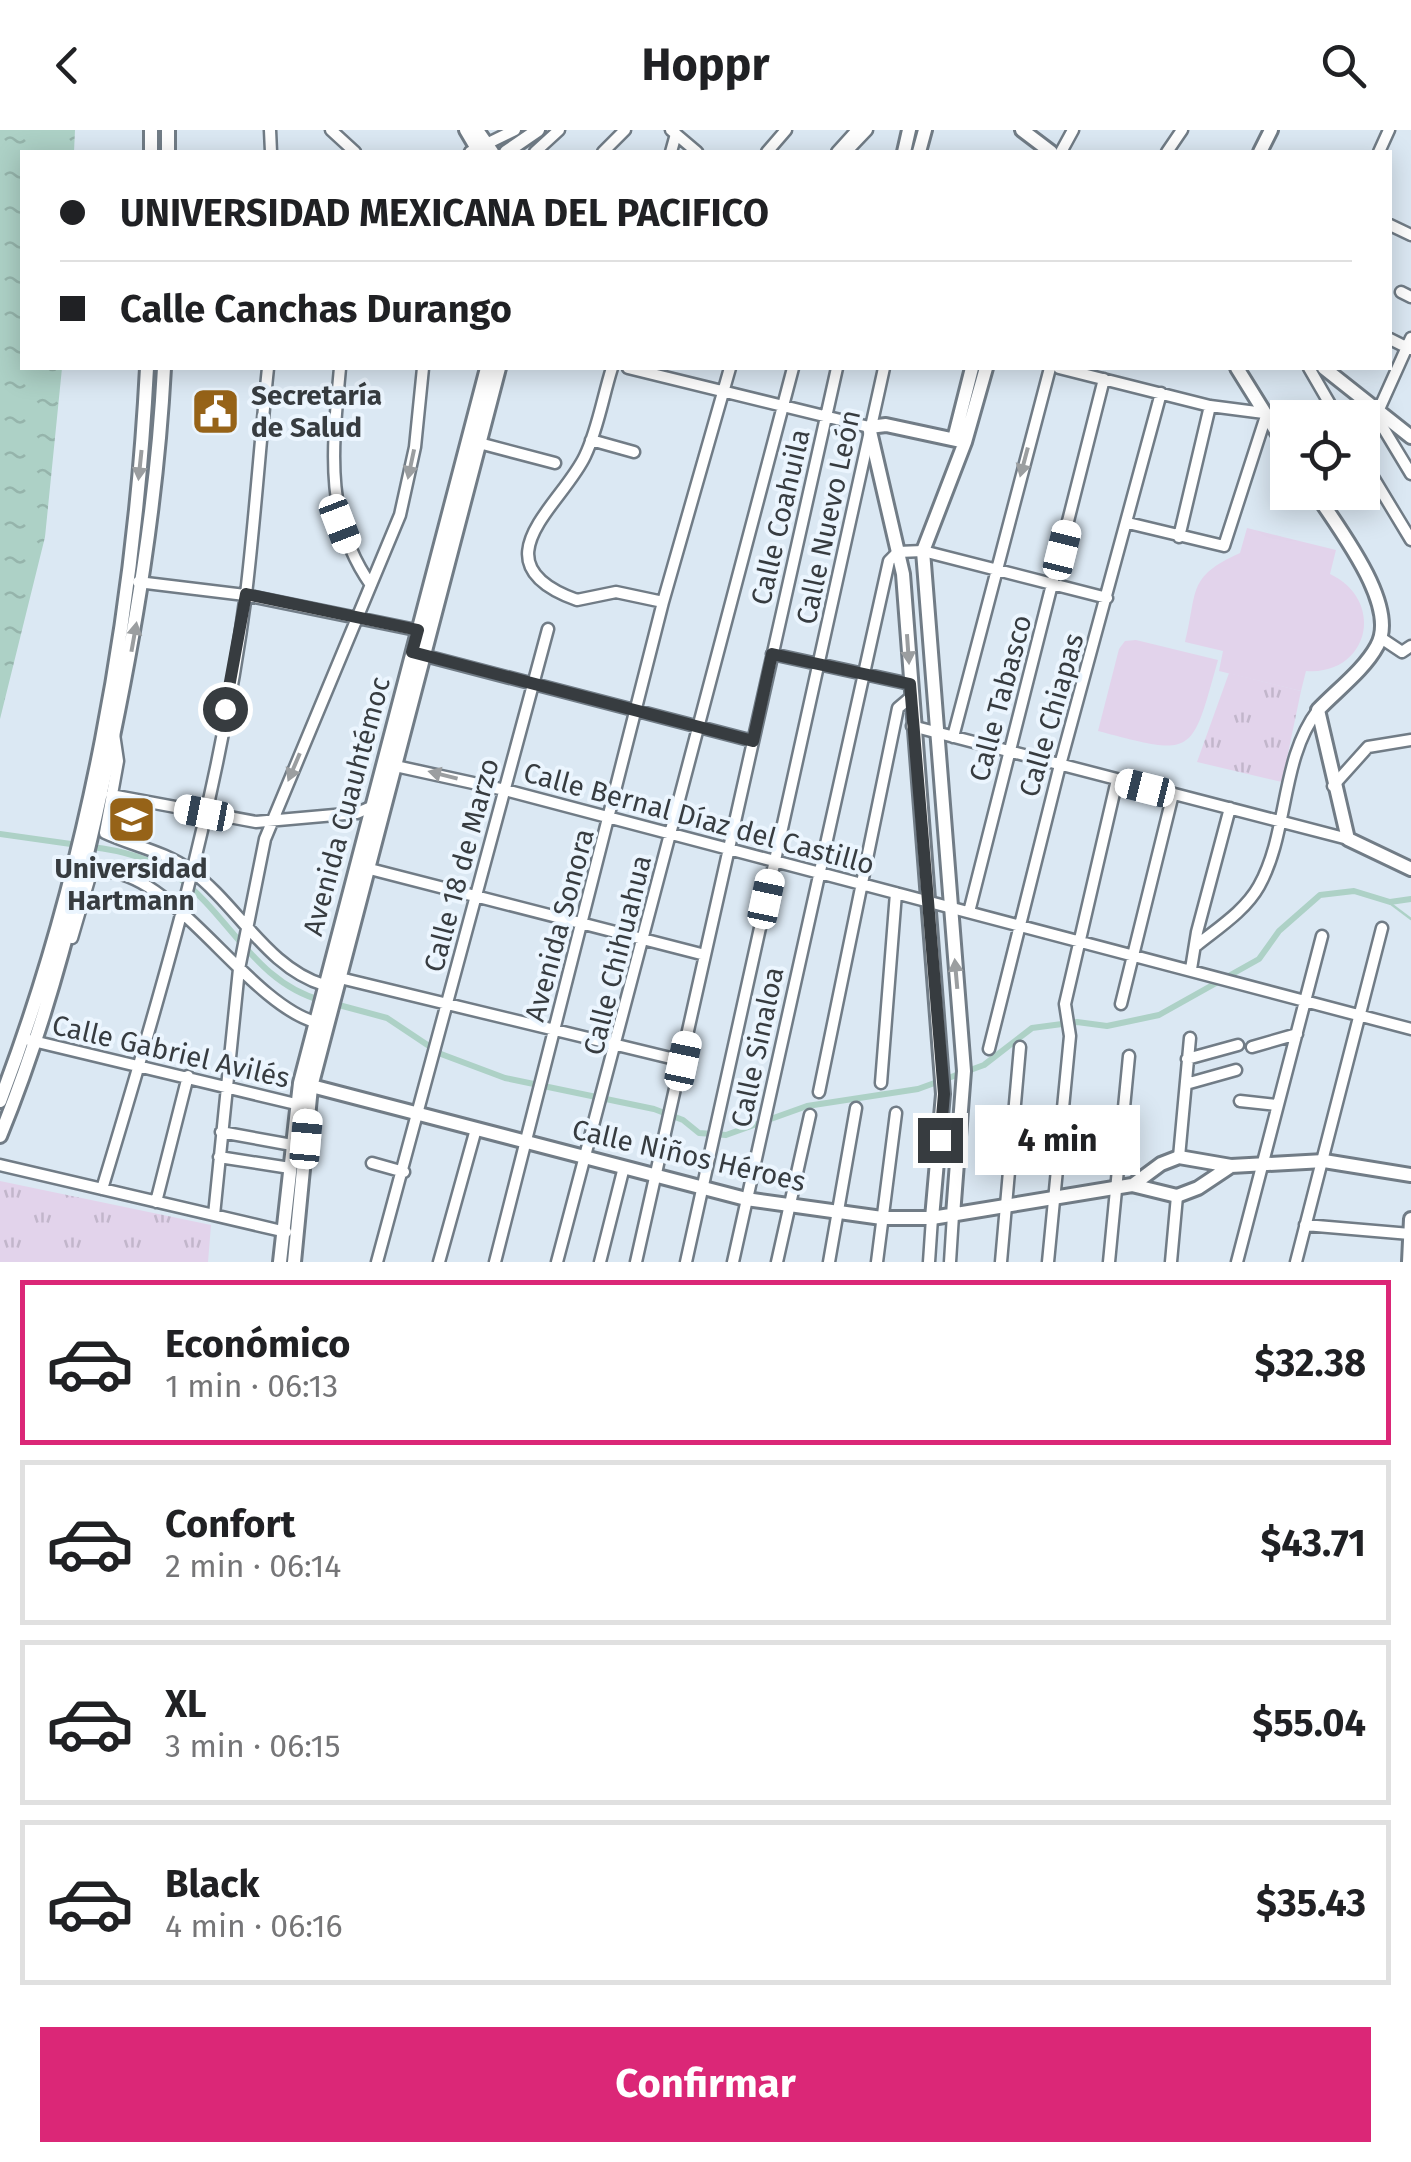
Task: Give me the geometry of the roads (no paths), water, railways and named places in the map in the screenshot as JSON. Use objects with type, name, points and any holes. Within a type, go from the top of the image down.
[{"type":"main road","points":[[466,130],[481,150]]},
{"type":"main road","points":[[477,130],[481,150]]},
{"type":"main road","points":[[1026,130],[1058,150]]},
{"type":"main road","points":[[1026,130],[1049,150]]},
{"type":"main road","points":[[510,150],[544,132]]},
{"type":"main road","points":[[523,150],[544,132]]},
{"type":"main road","points":[[93,833],[127,580],[147,370]]},
{"type":"main road","points":[[0,1100],[52,985],[93,833],[144,582],[164,370]]},
{"type":"main road","name":"Avenida Cuauhtémoc","points":[[306,1085],[327,991],[396,763],[423,632],[487,370]]},
{"type":"main road","name":"Avenida Cuauhtémoc","points":[[423,632],[498,370]]},
{"type":"main road","points":[[959,440],[972,370]]},
{"type":"main road","points":[[953,1216],[963,1066],[923,551],[985,370]]},
{"type":"main road","points":[[1238,370],[1270,422]]},
{"type":"main road","points":[[1327,370],[1368,400]]},
{"type":"main road","points":[[1336,370],[1370,400]]},
{"type":"main road","points":[[1380,409],[1411,428]]},
{"type":"main road","points":[[1380,409],[1411,437]]},
{"type":"main road","points":[[932,1218],[944,1097],[898,552],[869,427],[886,425],[959,440]]},
{"type":"main road","points":[[1326,510],[1382,603],[1381,638],[1370,657],[1318,710],[1333,786],[1348,839],[1411,869]]},
{"type":"main road","name":"Avenida Cuauhtémoc","points":[[327,991],[340,978],[380,767],[418,654]]},
{"type":"main road","points":[[0,1136],[84,866]]},
{"type":"main road","name":"Avenida Cuauhtémoc","points":[[280,1262],[290,1233],[315,1022],[325,1009]]},
{"type":"main road","points":[[941,1067],[963,1066]]},
{"type":"main road","name":"Calle Niños Héroes","points":[[306,1085],[746,1199],[838,1214],[882,1218],[953,1216],[1149,1182],[1177,1196]]},
{"type":"main road","points":[[944,1097],[964,1096]]},
{"type":"main road","name":"Avenida Cuauhtémoc","points":[[294,1262],[290,1168],[303,1105]]},
{"type":"main road","points":[[1149,1182],[1161,1164],[1179,1157],[1212,1170],[1264,1162],[1324,1161],[1411,1175]]},
{"type":"main road","points":[[1177,1196],[1198,1188],[1212,1170]]},
{"type":"main road","points":[[1409,1262],[1411,1219]]},
{"type":"street","points":[[331,130],[352,150]]},
{"type":"street","points":[[481,150],[515,130]]},
{"type":"street","points":[[537,150],[559,130]]},
{"type":"street","points":[[604,150],[625,130]]},
{"type":"street","points":[[769,150],[786,130]]},
{"type":"street","points":[[839,150],[857,130]]},
{"type":"street","points":[[848,150],[867,130]]},
{"type":"street","points":[[673,132],[695,150]]},
{"type":"street","points":[[1380,406],[1410,345]]},
{"type":"street","points":[[102,1189],[183,909],[204,813],[246,594],[268,370]]},
{"type":"street","points":[[340,370],[334,494],[349,549],[372,585]]},
{"type":"street","points":[[214,1215],[239,966],[271,822],[400,515],[414,447],[423,370]]},
{"type":"street","points":[[611,370],[584,458],[535,526],[530,541],[535,570],[564,596],[578,600],[616,592],[663,602]]},
{"type":"street","points":[[637,370],[869,427]]},
{"type":"street","name":"Avenida Sonora","points":[[495,1262],[663,602],[729,370]]},
{"type":"street","name":"Calle Chihuahua","points":[[557,1262],[588,1157],[793,370]]},
{"type":"street","name":"Calle Coahuila","points":[[636,1262],[837,370]]},
{"type":"street","name":"Calle Nuevo León","points":[[686,1262],[883,370]]},
{"type":"street","points":[[953,737],[1049,370]]},
{"type":"street","points":[[1067,370],[1210,406],[1265,414],[1242,482],[1228,542],[1220,546],[1128,524]]},
{"type":"street","points":[[1310,370],[1328,400]]},
{"type":"street","name":"Calle Tabasco","points":[[970,912],[1104,379]]},
{"type":"street","name":"Calle Chiapas","points":[[989,1049],[1018,925],[1161,393]]},
{"type":"street","points":[[1179,536],[1210,406]]},
{"type":"street","points":[[1380,424],[1411,474]]},
{"type":"street","points":[[591,440],[634,452]]},
{"type":"street","points":[[480,443],[555,463]]},
{"type":"street","points":[[1380,489],[1411,540]]},
{"type":"street","points":[[898,552],[923,551],[1107,598]]},
{"type":"street","name":"Calle Sinaloa","points":[[733,1262],[862,674],[889,560],[898,552]]},
{"type":"street","points":[[127,580],[246,594],[423,632]]},
{"type":"street","name":"Calle 18 de Marzo","points":[[377,1262],[548,629]]},
{"type":"street","points":[[1381,638],[1402,652],[1411,646]]},
{"type":"street","points":[[418,654],[753,741]]},
{"type":"street","points":[[772,654],[862,674],[911,691],[898,708],[819,1092]]},
{"type":"street","points":[[1197,945],[1235,914],[1259,886],[1302,735],[1318,710]]},
{"type":"street","points":[[912,726],[1348,839]]},
{"type":"street","points":[[114,733],[118,761],[111,796],[93,833],[157,851],[191,873],[286,966],[327,991]]},
{"type":"street","points":[[1333,786],[1368,748],[1411,740]]},
{"type":"street","name":"Calle Bernal Díaz del Castillo","points":[[380,767],[396,763],[505,790],[1411,1029]]},
{"type":"street","points":[[1048,1262],[1070,1028],[1066,1013],[1079,940],[1118,780]]},
{"type":"street","points":[[1122,1004],[1173,794]]},
{"type":"street","points":[[111,796],[271,822],[357,813],[371,807]]},
{"type":"street","points":[[1192,969],[1230,808]]},
{"type":"street","points":[[84,866],[146,887],[183,909],[274,1002],[315,1022]]},
{"type":"street","points":[[362,868],[705,955]]},
{"type":"street","points":[[881,1083],[896,893]]},
{"type":"street","points":[[1296,1262],[1382,928]]},
{"type":"street","points":[[1237,1262],[1322,936]]},
{"type":"street","points":[[340,978],[683,1061]]},
{"type":"street","points":[[1252,1047],[1297,1034]]},
{"type":"street","points":[[1179,1157],[1190,1038]]},
{"type":"street","name":"Calle Gabriel Avilés","points":[[29,1040],[303,1105]]},
{"type":"street","points":[[1188,1059],[1238,1045]]},
{"type":"street","points":[[1001,1262],[1020,1047]]},
{"type":"street","points":[[1109,1262],[1129,1056]]},
{"type":"street","points":[[1186,1084],[1236,1070]]},
{"type":"street","points":[[156,1202],[188,1076]]},
{"type":"street","points":[[1240,1102],[1276,1105]]},
{"type":"street","points":[[828,1262],[856,1108]]},
{"type":"street","points":[[877,1262],[896,1113]]},
{"type":"street","points":[[777,1262],[810,1115]]},
{"type":"street","points":[[439,1262],[476,1129]]},
{"type":"street","points":[[221,1132],[292,1144]]},
{"type":"street","points":[[219,1157],[290,1168]]},
{"type":"street","points":[[372,1163],[404,1172]]},
{"type":"street","points":[[0,1165],[290,1233]]},
{"type":"street","points":[[600,1262],[624,1167]]},
{"type":"street","points":[[1170,1262],[1177,1196]]},
{"type":"street","points":[[950,1262],[953,1216]]},
{"type":"street","points":[[928,1262],[932,1218]]},
{"type":"street","points":[[1306,1226],[1410,1234]]},
{"type":"water","points":[[0,130],[75,130],[74,150],[20,150],[20,370],[62,370],[45,537],[0,719]]},
{"type":"waterway","points":[[0,834],[78,845]]},
{"type":"waterway","points":[[91,847],[136,856],[169,871],[197,893],[279,980],[323,1001]]},
{"type":"waterway","points":[[335,1004],[387,1018],[441,1054],[505,1078],[654,1109],[683,1120],[699,1133],[726,1135],[807,1106],[918,1089],[984,1065],[1032,1028],[1077,1022],[1107,1026],[1159,1015],[1259,959],[1279,931],[1320,895],[1354,891],[1390,902],[1411,899]]},
{"type":"waterway","points":[[1387,901],[1411,919]]},
{"type":"place","name":"Secretaría de Salud","points":[[216,411]]},
{"type":"place","name":"Universidad Hartmann","points":[[131,820]]}]
